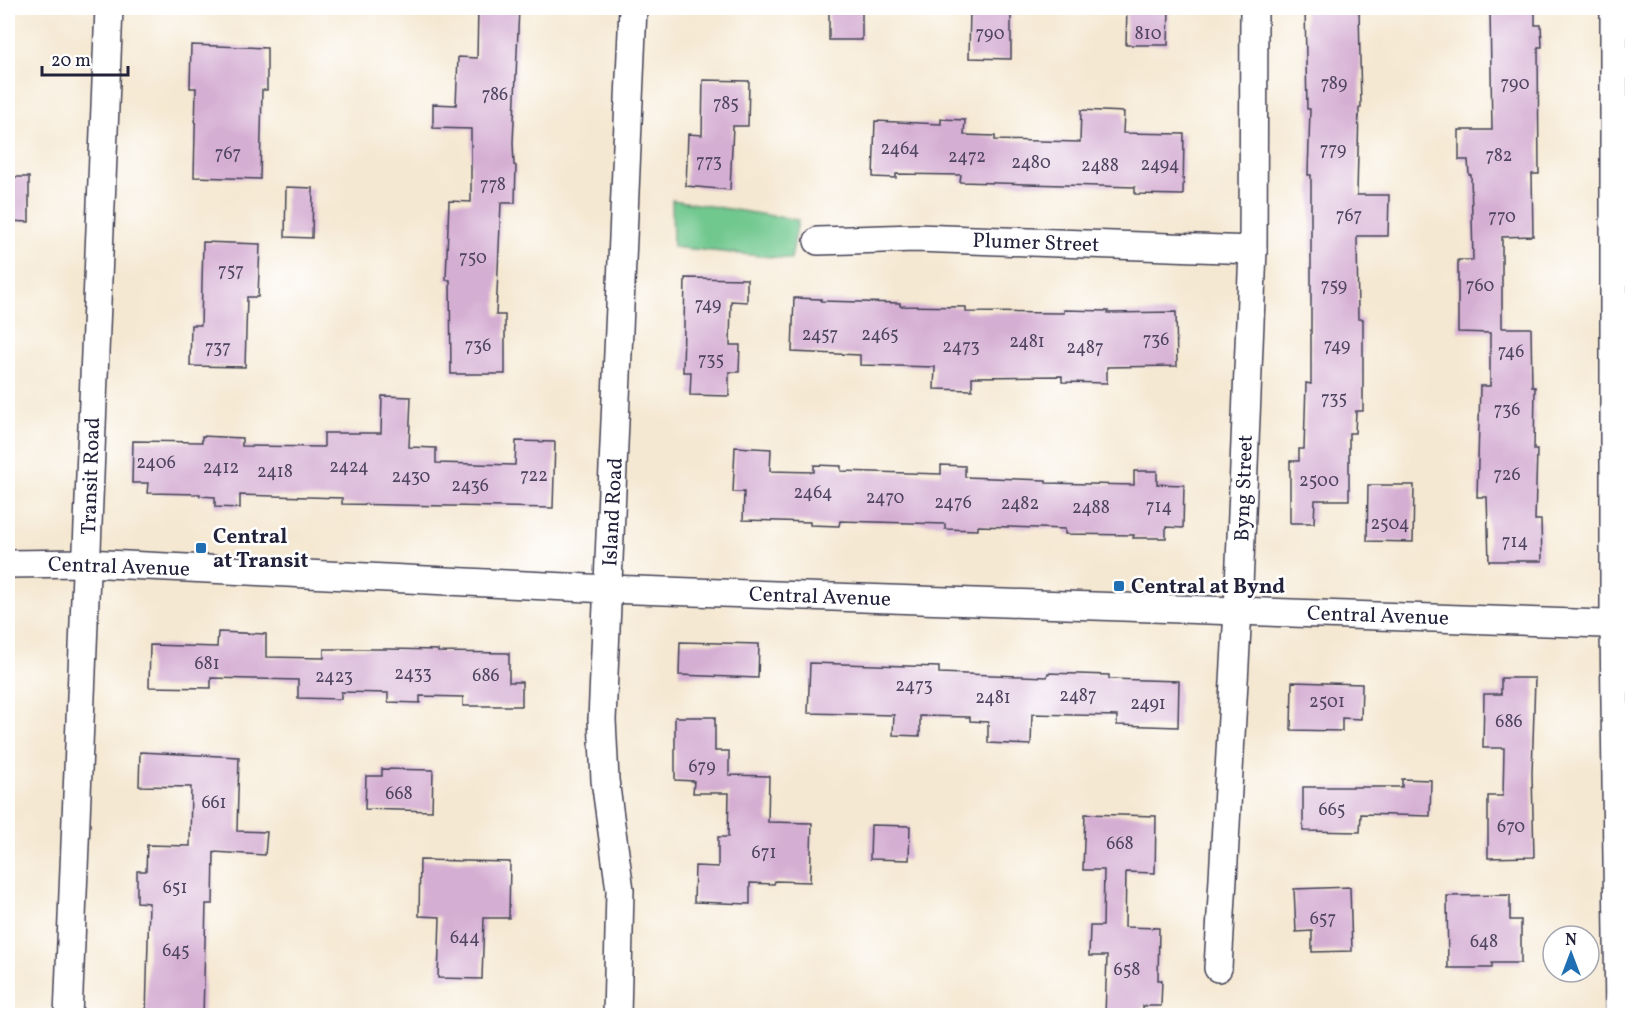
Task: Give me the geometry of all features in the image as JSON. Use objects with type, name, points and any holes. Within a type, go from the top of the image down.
[{"type":"street","name":"Transit Road","points":[[68,1016],[109,8]]},
{"type":"street","name":"Island Road","points":[[617,1016],[620,890],[605,780],[602,720],[633,8]]},
{"type":"street","name":"Byng Street","points":[[1218,968],[1238,610],[1253,250],[1254,8]]},
{"type":"street","points":[[1614,8],[1623,624],[1618,1016]]},
{"type":"street","name":"Plumer Street","points":[[818,241],[916,238],[1253,250]]},
{"type":"street","name":"Central Avenue","points":[[8,564],[86,563],[608,589],[1623,624]]},
{"type":"green space","points":[[672,200],[798,220],[791,259],[673,247]]},
{"type":"building","points":[[478,8],[519,8],[513,143],[514,165],[516,166],[515,203],[501,203],[496,315],[505,315],[505,374],[451,374],[450,280],[446,280],[449,201],[471,202],[471,129],[433,128],[433,104],[456,105],[458,57],[477,58]]},
{"type":"building","points":[[829,8],[862,8],[862,40],[829,40]]},
{"type":"building","points":[[970,8],[1011,8],[1011,59],[969,58]]},
{"type":"building","points":[[1127,8],[1169,8],[1168,45],[1126,45]]},
{"type":"building","points":[[1305,8],[1359,8],[1361,108],[1359,108],[1357,195],[1389,195],[1388,236],[1357,236],[1358,319],[1363,319],[1363,411],[1356,411],[1355,433],[1349,433],[1349,500],[1315,500],[1314,523],[1290,523],[1290,461],[1299,461],[1299,449],[1304,449],[1306,383],[1311,384],[1311,175],[1308,175],[1310,109],[1307,109]]},
{"type":"building","points":[[1492,8],[1535,8],[1535,25],[1541,25],[1542,47],[1538,47],[1539,174],[1532,174],[1533,236],[1502,237],[1502,328],[1531,328],[1532,387],[1535,387],[1534,450],[1537,450],[1535,520],[1541,520],[1542,561],[1489,561],[1487,497],[1477,497],[1480,386],[1490,386],[1490,333],[1458,332],[1458,260],[1473,260],[1471,175],[1469,175],[1468,160],[1459,160],[1459,130],[1492,130],[1490,11]]},
{"type":"building","points":[[191,45],[267,48],[267,90],[262,90],[260,179],[194,177],[196,88],[190,88]]},
{"type":"building","points":[[703,80],[749,81],[748,126],[733,126],[730,190],[686,186],[688,134],[702,135]]},
{"type":"building","points":[[1081,110],[1124,112],[1123,133],[1184,134],[1183,195],[1135,194],[1135,187],[960,182],[961,175],[896,174],[896,178],[873,177],[875,121],[941,124],[941,119],[965,120],[964,135],[995,136],[995,140],[1080,142]]},
{"type":"building","points":[[8,177],[29,177],[29,222],[8,221]]},
{"type":"building","points":[[286,187],[313,188],[312,238],[285,237]]},
{"type":"building","points":[[203,242],[260,244],[258,297],[247,297],[245,367],[190,366],[191,325],[201,325]]},
{"type":"building","points":[[685,278],[747,279],[747,302],[731,301],[730,345],[740,345],[739,372],[729,372],[729,396],[690,395],[691,372],[683,372]]},
{"type":"building","points":[[794,298],[900,303],[900,306],[966,307],[966,312],[1064,313],[1064,310],[1108,311],[1108,313],[1176,312],[1177,366],[1107,367],[1107,383],[1062,382],[1062,376],[972,377],[972,390],[934,389],[935,367],[860,365],[860,355],[792,352]]},
{"type":"building","points":[[382,396],[411,397],[409,447],[436,448],[436,463],[515,465],[516,441],[555,442],[553,508],[342,504],[342,498],[240,495],[240,508],[215,507],[215,497],[200,496],[200,494],[147,493],[148,483],[132,483],[133,441],[202,442],[202,436],[242,438],[242,446],[324,447],[324,433],[381,433]]},
{"type":"building","points":[[735,447],[771,449],[770,471],[814,472],[814,465],[841,466],[841,471],[941,474],[941,465],[965,466],[965,477],[1046,480],[1046,483],[1134,485],[1134,471],[1157,471],[1157,484],[1184,485],[1183,528],[1166,527],[1166,538],[1133,538],[1134,535],[1065,534],[1065,529],[978,526],[978,530],[945,529],[945,524],[840,521],[839,526],[810,525],[810,522],[743,520],[744,492],[733,492]]},
{"type":"building","points":[[1368,485],[1414,485],[1413,542],[1367,541]]},
{"type":"building","points":[[218,632],[266,634],[266,657],[324,658],[324,649],[509,653],[509,682],[522,682],[522,706],[463,706],[463,697],[420,696],[420,703],[388,702],[388,693],[341,692],[341,699],[298,698],[298,680],[211,678],[211,688],[149,687],[150,645],[217,647]]},
{"type":"building","points":[[680,642],[759,644],[758,678],[679,675]]},
{"type":"building","points":[[810,663],[939,667],[939,673],[1047,677],[1048,673],[1109,675],[1109,679],[1179,681],[1178,727],[1117,725],[1117,716],[1032,714],[1031,745],[988,743],[988,722],[970,721],[970,717],[920,716],[920,736],[893,735],[894,715],[808,713]]},
{"type":"building","points":[[1501,678],[1535,678],[1532,774],[1534,857],[1488,858],[1488,796],[1503,796],[1504,748],[1483,748],[1484,694],[1501,694]]},
{"type":"building","points":[[1292,682],[1362,684],[1361,719],[1342,718],[1342,731],[1291,730]]},
{"type":"building","points":[[675,717],[715,717],[715,751],[729,751],[729,775],[769,776],[768,822],[812,823],[810,882],[750,883],[750,904],[694,902],[695,866],[718,867],[718,837],[728,837],[729,793],[693,793],[694,781],[675,780]]},
{"type":"building","points":[[140,752],[239,757],[237,831],[267,832],[265,855],[214,852],[213,904],[206,904],[203,1016],[146,1016],[149,903],[137,902],[137,871],[146,871],[147,845],[190,846],[191,787],[139,786]]},
{"type":"building","points":[[382,769],[433,770],[432,811],[365,809],[366,776],[382,776]]},
{"type":"building","points":[[1402,779],[1431,780],[1430,816],[1361,814],[1360,832],[1303,831],[1303,787],[1402,787]]},
{"type":"building","points":[[1085,814],[1156,816],[1155,873],[1126,872],[1125,927],[1159,928],[1158,980],[1162,980],[1161,1006],[1143,1006],[1143,1016],[1105,1016],[1107,956],[1089,956],[1090,926],[1103,926],[1104,870],[1083,870]]},
{"type":"building","points":[[871,825],[910,826],[909,860],[870,859]]},
{"type":"building","points":[[420,860],[510,862],[509,918],[484,918],[482,979],[438,978],[440,917],[419,916]]},
{"type":"building","points":[[1350,887],[1352,951],[1312,952],[1312,931],[1296,932],[1294,889]]},
{"type":"building","points":[[1510,895],[1510,920],[1521,920],[1521,963],[1492,963],[1492,968],[1448,968],[1447,896]]},
{"type":"place","name":"Central at Transit","points":[[201,548]]},
{"type":"place","name":"Central at Bynd","points":[[1119,586]]}]
